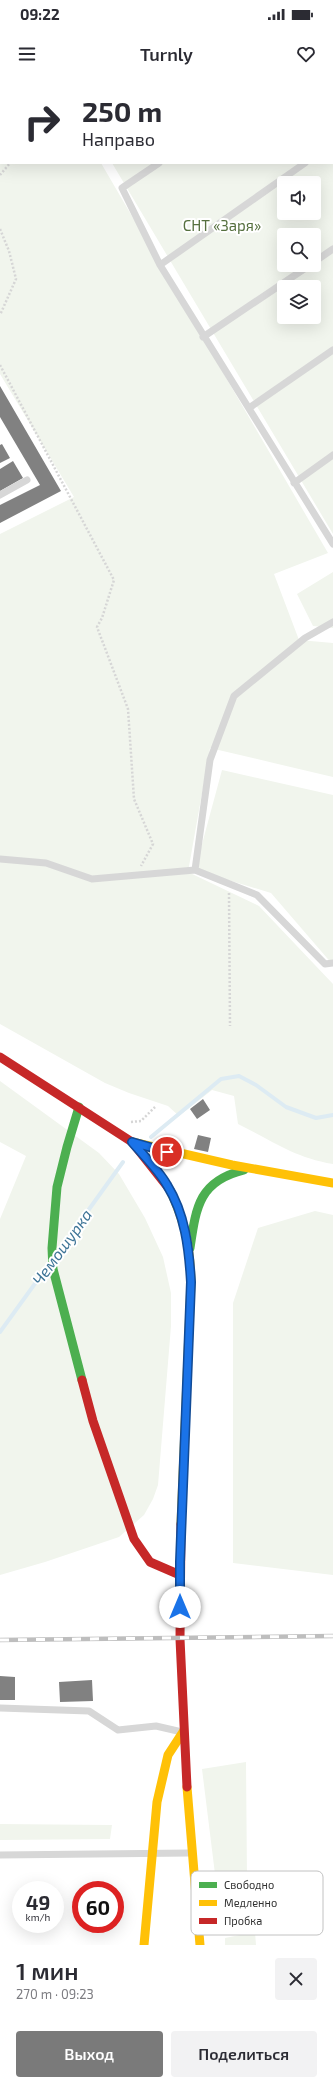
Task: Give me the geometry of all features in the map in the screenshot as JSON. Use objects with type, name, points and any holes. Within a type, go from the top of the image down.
[{"type":"main road","points":[[0,1057],[132,1142],[167,1184],[180,1211],[190,1249]]},
{"type":"main road","points":[[79,1107],[65,1148],[57,1188],[51,1249],[53,1269],[93,1421],[134,1540],[150,1562],[180,1575]]},
{"type":"main road","points":[[132,1142],[179,1155],[249,1169],[333,1183]]},
{"type":"main road","points":[[194,1871],[183,1732],[180,1575],[191,1282],[190,1249],[194,1219],[207,1188],[218,1178],[231,1172],[249,1169]]},
{"type":"main road","points":[[144,1945],[157,1802],[168,1755],[183,1732]]},
{"type":"main road","points":[[199,1935],[200,1945]]},
{"type":"lane","points":[[158,164],[122,188],[160,265],[203,337],[333,544]]},
{"type":"lane","points":[[160,265],[304,164]]},
{"type":"lane","points":[[321,257],[333,249]]},
{"type":"lane","points":[[203,337],[300,272]]},
{"type":"lane","points":[[249,408],[333,350]]},
{"type":"lane","points":[[294,483],[333,455]]},
{"type":"lane","points":[[0,495],[27,480]]},
{"type":"lane","points":[[195,870],[210,760],[234,696],[305,638],[333,622]]},
{"type":"lane","points":[[0,859],[46,864],[92,879],[195,870],[257,895],[325,964],[333,963]]},
{"type":"lane","points":[[0,1708],[90,1711],[118,1730],[156,1726],[183,1732]]},
{"type":"lane","points":[[0,1855],[192,1853]]},
{"type":"path","points":[[0,175],[9,164]]},
{"type":"path","points":[[0,229],[9,251],[16,280],[0,315]]},
{"type":"path","points":[[0,365],[114,580],[102,618],[97,627],[128,709],[134,799],[153,844],[136,876]]},
{"type":"path","points":[[229,884],[230,1026]]},
{"type":"path","points":[[133,1126],[127,1122],[141,1121],[155,1107]]},
{"type":"green space","points":[[0,164],[102,164],[328,553],[274,574],[299,640],[333,643],[333,777],[210,748],[188,872],[259,906],[333,984],[333,1164],[295,1153],[238,1124],[234,1096],[212,1090],[179,1116],[168,1106],[105,1083],[0,1024],[0,534],[74,497],[0,374]]},
{"type":"green space","name":"СНТ «Заря»","points":[[113,164],[333,164],[333,534]]},
{"type":"green space","points":[[333,572],[333,628],[313,626],[297,594]]},
{"type":"green space","points":[[222,770],[333,795],[333,965],[271,893],[195,870]]},
{"type":"green space","points":[[0,1081],[99,1153],[119,1174],[145,1218],[163,1257],[171,1293],[171,1326],[158,1485],[153,1499],[144,1515],[119,1537],[45,1562],[0,1575],[0,1219],[26,1156],[0,1142]]},
{"type":"green space","points":[[315,1211],[333,1215],[333,1575],[233,1563],[233,1303],[258,1228]]},
{"type":"green space","points":[[246,1762],[247,1871],[215,1871],[202,1769]]},
{"type":"green space","points":[[0,1824],[112,1825],[110,1839],[0,1840]]},
{"type":"green space","points":[[240,1935],[255,1935],[256,1945],[225,1945],[225,1938]]},
{"type":"building","points":[[0,386],[61,491],[0,523],[0,505],[40,485],[0,417]]},
{"type":"building","points":[[2,444],[10,458],[0,463],[0,445]]},
{"type":"building","points":[[13,461],[23,478],[0,491],[0,469]]},
{"type":"building","points":[[203,1099],[210,1110],[197,1119],[190,1109]]},
{"type":"building","points":[[198,1135],[211,1138],[208,1152],[194,1149]]},
{"type":"building","points":[[0,1676],[15,1677],[15,1700],[0,1700]]},
{"type":"building","points":[[92,1680],[93,1701],[60,1702],[59,1682]]},
{"type":"waterway","name":"Чемошурка","points":[[151,1137],[221,1079],[239,1076],[256,1085],[286,1107],[316,1118],[333,1115]]},
{"type":"waterway","name":"Чемошурка","points":[[59,1251],[123,1162]]},
{"type":"waterway","name":"Чемошурка","points":[[0,1332],[47,1267]]},
{"type":"railway","points":[[0,1640],[333,1636]]},
{"type":"traffic: fast","points":[[79,1107],[57,1187],[52,1248],[53,1269],[82,1380]]},
{"type":"traffic: fast","points":[[190,1248],[195,1220],[202,1198],[217,1181],[244,1170]]},
{"type":"traffic: slow","points":[[132,1142],[232,1165],[333,1183]]},
{"type":"traffic: slow","points":[[170,1190],[186,1234],[191,1282],[181,1524]]},
{"type":"traffic: slow","points":[[144,1945],[157,1802],[168,1755],[183,1732]]},
{"type":"traffic: slow","points":[[187,1787],[194,1871]]},
{"type":"traffic: slow","points":[[199,1935],[200,1945]]},
{"type":"traffic: jam","points":[[0,1057],[132,1142],[170,1190]]},
{"type":"traffic: jam","points":[[82,1380],[93,1421],[134,1539],[150,1562],[180,1575]]},
{"type":"traffic: jam","points":[[181,1524],[180,1639],[187,1787]]},
{"type":"route","points":[[167,1152],[132,1142],[167,1184],[180,1211],[190,1249],[191,1282],[180,1562],[180,1607]]}]
